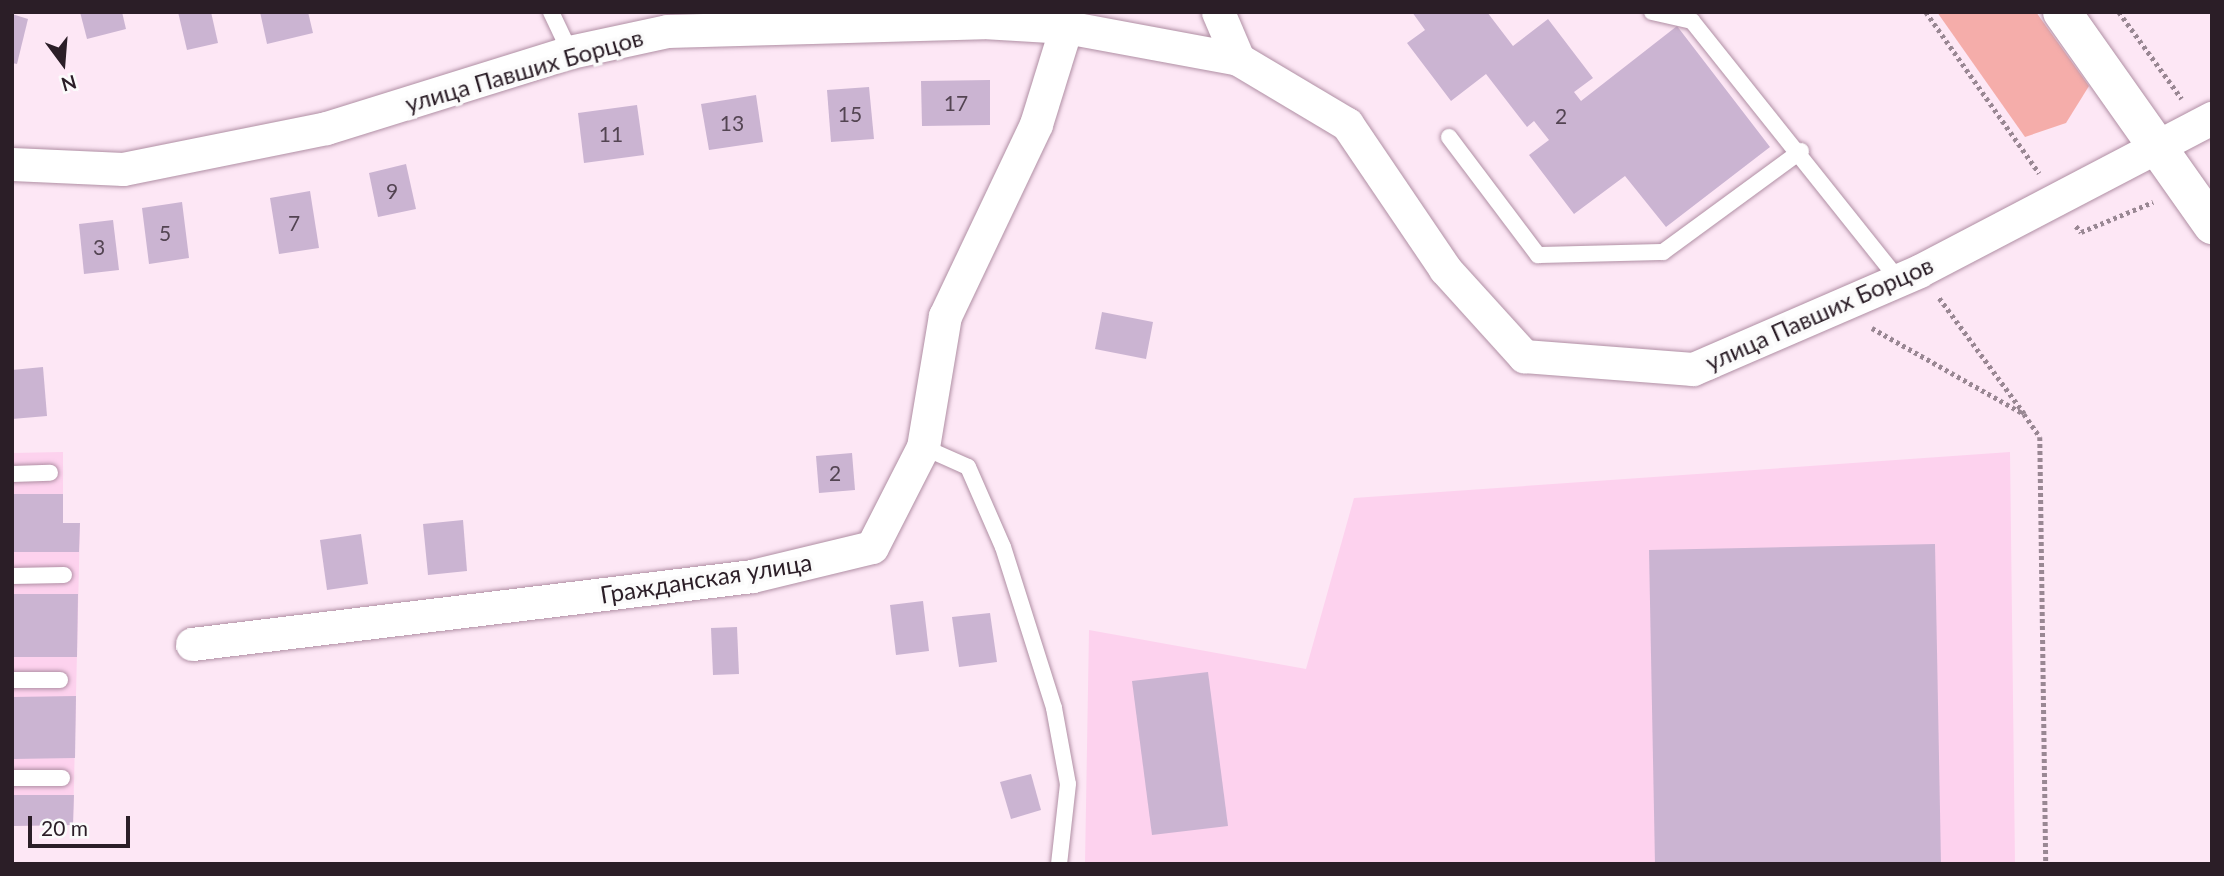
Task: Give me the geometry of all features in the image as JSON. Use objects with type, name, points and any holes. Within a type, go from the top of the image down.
[{"type":"main road","points":[[2062,12],[2212,225]]},
{"type":"street","points":[[1218,12],[1238,59]]},
{"type":"street","name":"улица Павших Борцов","points":[[12,164],[123,169],[326,128],[666,21],[983,22],[1066,27],[1238,59],[1347,124],[1446,269],[1524,356],[1693,369],[1909,275],[2059,201],[2206,121]]},
{"type":"street","name":"Гражданская улица","points":[[192,644],[752,576],[872,547],[923,447],[945,316],[1036,124],[1066,27]]},
{"type":"lane","points":[[551,12],[570,52]]},
{"type":"lane","points":[[1652,12],[1692,21],[1909,275]]},
{"type":"lane","points":[[1449,137],[1538,255],[1663,251],[1801,151]]},
{"type":"lane","points":[[923,447],[968,467],[1003,547],[1054,708],[1069,785],[1059,864]]},
{"type":"lane","points":[[12,474],[50,473]]},
{"type":"lane","points":[[12,576],[64,575]]},
{"type":"lane","points":[[12,680],[60,680]]},
{"type":"lane","points":[[12,778],[62,778]]},
{"type":"path","points":[[1926,12],[2081,233],[2186,188]]},
{"type":"path","points":[[2119,12],[2206,121]]},
{"type":"path","points":[[1909,275],[2040,436],[2046,864]]},
{"type":"path","points":[[1835,308],[2024,414]]},
{"type":"shaded area","points":[[1937,12],[2036,12],[2089,86],[2066,123],[2025,137]]},
{"type":"shaded area","points":[[63,452],[63,523],[80,523],[73,825],[12,826],[12,453]]},
{"type":"shaded area","points":[[2010,452],[2015,864],[1085,864],[1089,630],[1306,669],[1354,498]]},
{"type":"building","points":[[80,12],[122,12],[126,29],[87,39]]},
{"type":"building","points":[[178,12],[211,12],[218,43],[187,50]]},
{"type":"building","points":[[260,12],[308,12],[313,33],[267,44]]},
{"type":"building","points":[[1412,12],[1487,12],[1513,46],[1548,19],[1593,78],[1574,92],[1581,101],[1677,26],[1770,147],[1666,227],[1625,176],[1574,214],[1529,155],[1549,140],[1534,121],[1527,127],[1486,74],[1451,101],[1407,43],[1425,30]]},
{"type":"building","points":[[12,14],[28,19],[17,64],[12,63]]},
{"type":"building","points":[[990,80],[990,125],[922,126],[921,81]]},
{"type":"building","points":[[869,87],[874,139],[831,142],[827,90]]},
{"type":"building","points":[[756,95],[763,142],[709,150],[701,104]]},
{"type":"building","points":[[637,105],[644,155],[584,163],[578,113]]},
{"type":"building","points":[[406,164],[416,209],[378,217],[369,173]]},
{"type":"building","points":[[310,191],[319,248],[279,254],[270,198]]},
{"type":"building","points":[[182,202],[189,258],[149,264],[142,208]]},
{"type":"building","points":[[113,220],[119,270],[84,274],[79,224]]},
{"type":"building","points":[[1102,312],[1153,322],[1146,359],[1095,349]]},
{"type":"building","points":[[43,367],[47,416],[12,419],[12,370]]},
{"type":"building","points":[[852,453],[855,490],[819,493],[816,456]]},
{"type":"building","points":[[12,494],[63,494],[63,523],[80,523],[79,552],[12,552]]},
{"type":"building","points":[[463,520],[467,571],[428,575],[423,524]]},
{"type":"building","points":[[361,534],[368,584],[327,590],[320,540]]},
{"type":"building","points":[[1935,544],[1941,864],[1655,864],[1649,550]]},
{"type":"building","points":[[12,594],[78,594],[77,657],[12,657]]},
{"type":"building","points":[[923,601],[929,651],[896,655],[890,605]]},
{"type":"building","points":[[990,613],[997,662],[959,667],[952,617]]},
{"type":"building","points":[[737,627],[739,674],[713,675],[711,628]]},
{"type":"building","points":[[1208,672],[1228,826],[1152,835],[1132,681]]},
{"type":"building","points":[[76,696],[75,758],[12,759],[12,697]]},
{"type":"building","points":[[1031,774],[1041,810],[1011,819],[1000,782]]},
{"type":"building","points":[[12,795],[74,795],[73,825],[12,826]]}]
